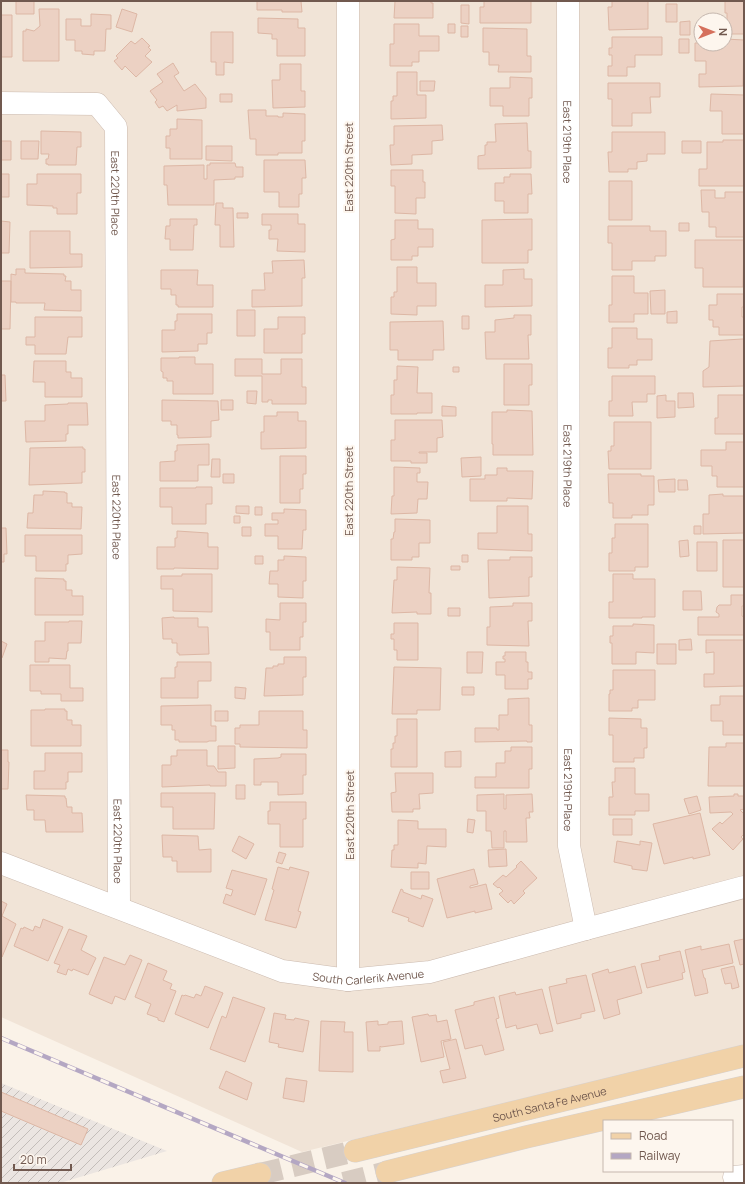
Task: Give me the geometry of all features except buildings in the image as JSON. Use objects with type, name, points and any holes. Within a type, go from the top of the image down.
[{"type":"main road","name":"South Santa Fe Avenue","points":[[355,1151],[744,1056]]},
{"type":"main road","points":[[387,1172],[526,1137],[744,1087]]},
{"type":"main road","points":[[223,1183],[260,1174]]},
{"type":"street","name":"East 220th Street","points":[[348,1],[348,980]]},
{"type":"street","name":"East 219th Place","points":[[568,1],[569,846],[586,929]]},
{"type":"street","name":"East 220th Place","points":[[1,103],[97,104],[116,127],[118,907]]},
{"type":"street","name":"South Carlerik Avenue","points":[[1,863],[282,971],[348,980],[430,972],[744,887]]},
{"type":"shaded area","points":[[1,1],[744,1],[744,1045],[302,1152],[1,1017]]},
{"type":"shaded area","points":[[1,1083],[167,1151],[60,1183],[1,1183]]},
{"type":"tunnel","points":[[260,1174],[355,1151]]},
{"type":"tunnel","points":[[344,1183],[387,1172]]},
{"type":"railway","points":[[1,1038],[345,1183]]}]
